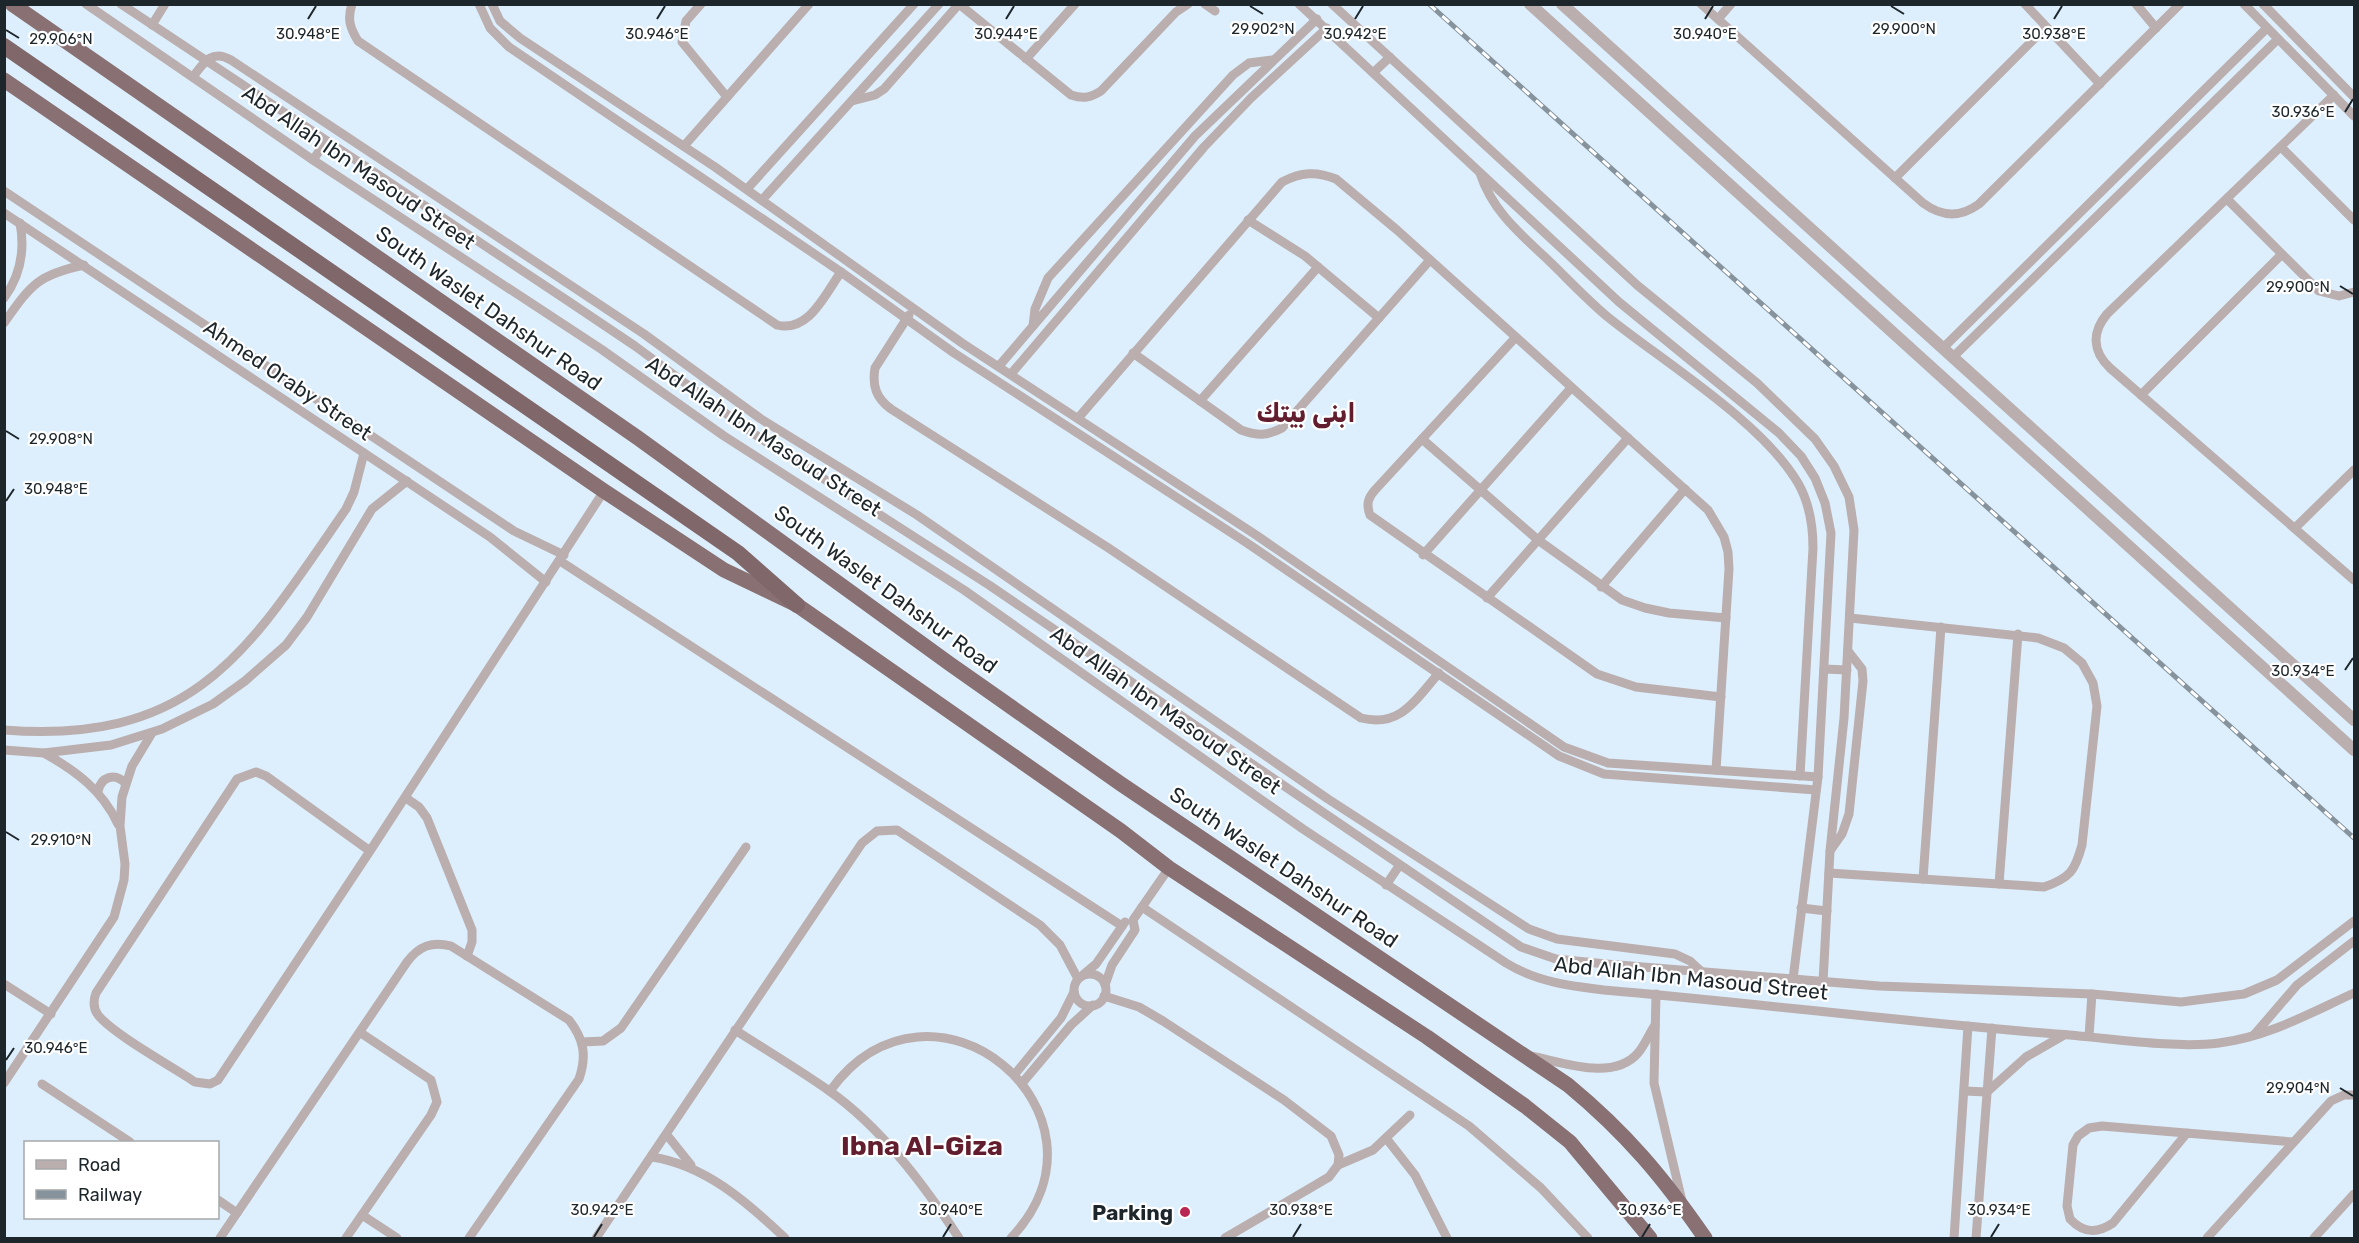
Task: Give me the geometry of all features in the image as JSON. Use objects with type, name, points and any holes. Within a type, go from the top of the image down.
[{"type":"highway","name":"South Waslet Dahshur Road","points":[[12,4],[638,438],[940,658],[1121,784],[1568,1085],[1612,1122],[1651,1163],[1704,1239]]},
{"type":"highway","points":[[4,46],[738,553],[797,605],[1121,831],[1169,868],[1427,1036],[1525,1106],[1570,1142],[1650,1239]]},
{"type":"highway","points":[[4,80],[604,491],[724,570],[797,605]]},
{"type":"street","name":"Abd Allah Ibn Masoud Street","points":[[86,4],[313,160],[601,349],[724,436],[964,590],[1386,885],[1528,975],[1565,985],[1968,1026],[2208,1043],[2254,1035],[2307,1017],[2355,993]]},
{"type":"street","name":"Abd Allah Ibn Masoud Street","points":[[121,4],[635,346],[751,432],[959,565],[1399,867],[1505,938],[1538,954],[1575,961],[1793,979],[2092,994],[2181,1002],[2244,994],[2277,981],[2355,921]]},
{"type":"street","points":[[135,14],[141,4]]},
{"type":"street","points":[[152,25],[165,4]]},
{"type":"street","points":[[352,4],[349,14],[350,29],[358,41],[777,325],[790,327],[803,323],[842,272]]},
{"type":"street","points":[[478,4],[490,28],[509,47],[842,272],[906,318],[1573,763],[1604,774],[1816,790]]},
{"type":"street","points":[[492,4],[500,21],[520,38],[715,167],[913,308],[1578,754],[1608,764],[1818,777]]},
{"type":"street","points":[[701,4],[686,21],[682,42],[727,97]]},
{"type":"street","points":[[684,146],[809,4]]},
{"type":"street","points":[[747,189],[914,4]]},
{"type":"street","points":[[762,200],[939,4]]},
{"type":"street","points":[[852,100],[875,95],[884,89],[959,4],[1071,95],[1081,99],[1092,97],[1101,91],[1176,12],[1188,4]]},
{"type":"street","points":[[1026,58],[1075,4]]},
{"type":"street","points":[[1205,4],[1215,11]]},
{"type":"street","points":[[1299,4],[1619,302],[1710,374],[1779,433],[1801,456],[1815,478],[1826,503],[1831,533],[1818,777],[1793,979]]},
{"type":"street","points":[[1332,4],[1637,285],[1756,383],[1815,439],[1834,466],[1849,497],[1854,530],[1847,670],[1830,851],[1823,981]]},
{"type":"street","points":[[1530,4],[2355,750]]},
{"type":"street","points":[[1562,4],[1774,198],[2355,720]]},
{"type":"street","points":[[1701,4],[1895,178],[1938,213],[1956,215],[1972,210],[2180,4]]},
{"type":"street","points":[[1718,20],[1731,4]]},
{"type":"street","points":[[2025,4],[2100,84]]},
{"type":"street","points":[[2136,4],[2156,28]]},
{"type":"street","points":[[2244,4],[2355,116]]},
{"type":"street","points":[[2263,4],[2355,97]]},
{"type":"street","points":[[999,366],[1195,136],[1317,19]]},
{"type":"street","points":[[1895,178],[2046,27]]},
{"type":"street","points":[[1011,374],[1204,147],[1251,98],[1327,28]]},
{"type":"street","points":[[1942,349],[2267,28]]},
{"type":"street","points":[[1952,358],[2278,39]]},
{"type":"street","points":[[193,77],[205,60],[213,55],[231,60],[644,334],[761,419],[917,515],[1354,816],[1529,929],[1542,935],[1675,954],[1702,972]]},
{"type":"street","points":[[1374,72],[1390,57]]},
{"type":"street","points":[[2238,57],[2247,68]]},
{"type":"street","points":[[1033,326],[1035,309],[1048,278],[1233,75],[1249,63],[1272,60]]},
{"type":"street","points":[[1617,83],[1631,68]]},
{"type":"street","points":[[2334,95],[2101,322],[2096,342],[2102,361],[2354,580]]},
{"type":"street","points":[[313,160],[326,141]]},
{"type":"street","points":[[2282,148],[2355,220]]},
{"type":"street","points":[[706,180],[715,167]]},
{"type":"street","points":[[1479,171],[1486,192],[1497,210],[1607,316],[1700,387],[1767,446],[1797,482],[1807,502],[1812,525],[1812,586],[1800,776]]},
{"type":"street","points":[[1078,417],[1282,182],[1301,174],[1322,173],[1336,178],[1708,510],[1724,537],[1728,552],[1716,770]]},
{"type":"street","points":[[4,192],[523,537],[562,558],[1122,926]]},
{"type":"street","points":[[1760,213],[1774,198]]},
{"type":"street","points":[[435,213],[442,200]]},
{"type":"street","points":[[2228,200],[2319,291],[2339,296],[2355,292]]},
{"type":"street","name":"Ahmed Oraby Street","points":[[4,213],[407,481],[502,546],[546,582]]},
{"type":"street","points":[[1248,220],[1318,267],[1378,318]]},
{"type":"street","points":[[4,298],[20,266],[22,245],[20,223]]},
{"type":"street","points":[[2141,395],[2282,255]]},
{"type":"street","points":[[1134,353],[1241,430],[1255,435],[1269,435],[1282,428],[1430,260]]},
{"type":"street","points":[[4,323],[23,297],[39,281],[58,271],[84,265]]},
{"type":"street","points":[[1200,401],[1318,267]]},
{"type":"street","points":[[541,283],[549,271]]},
{"type":"street","points":[[1607,316],[1619,302]]},
{"type":"street","points":[[913,308],[879,360],[873,377],[877,394],[891,408],[1088,534],[1361,718],[1376,722],[1391,720],[1404,712],[1439,673]]},
{"type":"street","points":[[1970,321],[1980,330]]},
{"type":"street","points":[[635,346],[644,334]]},
{"type":"street","points":[[1515,338],[1369,497],[1367,506],[1370,515],[1376,522],[1423,555],[1597,674],[1636,687],[1721,697]]},
{"type":"street","points":[[1700,387],[1710,374]]},
{"type":"street","points":[[1423,555],[1571,388]]},
{"type":"street","points":[[290,403],[299,389]]},
{"type":"street","points":[[1051,415],[1058,404]]},
{"type":"street","points":[[751,432],[761,419]]},
{"type":"street","points":[[1767,446],[1779,433]]},
{"type":"street","points":[[1487,598],[1628,438]]},
{"type":"street","points":[[1422,439],[1538,540],[1622,600],[1645,608],[1725,618]]},
{"type":"street","points":[[4,730],[65,731],[127,720],[187,696],[217,675],[246,648],[271,618],[346,509],[354,492],[364,453]]},
{"type":"street","points":[[2295,528],[2355,470]]},
{"type":"street","points":[[4,750],[44,753],[111,745],[152,733],[213,704],[280,651],[307,617],[372,509],[407,481]]},
{"type":"street","points":[[1601,587],[1685,489]]},
{"type":"street","points":[[370,851],[266,776],[256,772],[237,779],[96,993],[94,1006],[97,1014],[111,1026],[195,1082],[210,1084],[218,1080],[406,798],[604,491]]},
{"type":"street","points":[[959,565],[968,550]]},
{"type":"street","points":[[2159,575],[2174,559]]},
{"type":"street","points":[[1812,586],[1828,586]]},
{"type":"street","points":[[1353,616],[1360,606]]},
{"type":"street","points":[[1053,629],[1062,616]]},
{"type":"street","points":[[1829,873],[2044,887],[2064,880],[2076,864],[2082,845],[2097,706],[2093,683],[2082,663],[2064,648],[2018,634],[1850,618]]},
{"type":"street","points":[[1923,879],[1941,627]]},
{"type":"street","points":[[1999,884],[2018,634]]},
{"type":"street","points":[[1830,851],[1842,834],[1849,814],[1863,681],[1862,669],[1848,651]]},
{"type":"street","points":[[1824,669],[1847,670]]},
{"type":"street","points":[[1146,693],[1155,680]]},
{"type":"street","points":[[1490,708],[1496,698]]},
{"type":"street","points":[[4,1083],[114,917],[124,880],[125,864],[120,826],[126,783],[132,766],[152,733]]},
{"type":"street","points":[[44,753],[73,769],[98,791],[120,826]]},
{"type":"street","points":[[1634,765],[1634,777]]},
{"type":"street","points":[[98,791],[101,782],[108,777],[118,777],[126,783]]},
{"type":"street","points":[[406,798],[419,807],[427,818],[472,930],[472,942],[467,956]]},
{"type":"street","points":[[1346,830],[1354,816]]},
{"type":"street","points":[[596,1239],[862,843],[877,831],[897,830],[1028,916],[1060,945],[1081,977]]},
{"type":"street","points":[[582,1042],[603,1041],[621,1028],[746,847]]},
{"type":"street","points":[[1386,885],[1399,867]]},
{"type":"street","points":[[1015,1074],[1061,1018],[1081,977],[1096,964],[1122,926],[1133,920],[1169,868]]},
{"type":"street","points":[[1142,907],[1468,1126],[1541,1188],[1588,1239]]},
{"type":"street","points":[[1801,908],[1827,911]]},
{"type":"street","points":[[1023,1082],[1071,1025],[1104,996],[1112,965],[1135,930],[1133,920]]},
{"type":"street","points":[[2254,1035],[2297,985],[2355,941]]},
{"type":"street","points":[[220,1239],[361,1033],[406,962],[421,947],[441,943],[467,956],[569,1020],[582,1042],[584,1054],[579,1079],[469,1239]]},
{"type":"street","points":[[1081,977],[1099,976],[1105,985]]},
{"type":"street","points":[[4,984],[51,1014]]},
{"type":"street","points":[[1074,992],[1078,1001],[1093,1005]]},
{"type":"street","points":[[1656,994],[1656,1097],[1685,1209]]},
{"type":"street","points":[[2089,1036],[2092,994]]},
{"type":"street","points":[[1104,996],[1128,1003],[1157,1017],[1302,1113],[1331,1136],[1340,1155],[1338,1165]]},
{"type":"street","points":[[1521,1054],[1611,1068],[1627,1062],[1639,1052],[1656,1023]]},
{"type":"street","points":[[1954,1239],[1968,1026]]},
{"type":"street","points":[[1976,1239],[1992,1028]]},
{"type":"street","points":[[735,1030],[830,1091],[883,1140],[931,1197],[959,1239]]},
{"type":"street","points":[[346,1239],[431,1115],[437,1102],[431,1080],[361,1033]]},
{"type":"street","points":[[1964,1091],[1987,1092],[2026,1057],[2065,1034]]},
{"type":"street","points":[[830,1091],[848,1068],[866,1054],[884,1045],[911,1037],[942,1037],[973,1045],[1003,1062],[1023,1082],[1043,1122],[1047,1155],[1041,1193],[1028,1218],[1011,1239]]},
{"type":"street","points":[[42,1084],[127,1141]]},
{"type":"street","points":[[2207,1239],[2331,1101],[2344,1095],[2355,1095]]},
{"type":"street","points":[[1225,1239],[1318,1186],[1338,1165],[1373,1150],[1410,1115]]},
{"type":"street","points":[[2187,1133],[2113,1223],[2105,1229],[2085,1231],[2070,1219],[2067,1206],[2073,1145],[2078,1136],[2089,1128],[2102,1126],[2187,1133],[2293,1142]]},
{"type":"street","points":[[667,1135],[692,1167],[739,1199],[785,1239]]},
{"type":"street","points":[[1386,1138],[1415,1175],[1446,1239]]},
{"type":"street","points":[[652,1157],[692,1167]]},
{"type":"street","points":[[2314,1239],[2355,1194]]},
{"type":"street","points":[[219,1201],[237,1213]]},
{"type":"street","points":[[362,1215],[397,1239]]},
{"type":"railway","points":[[1429,4],[2354,838]]},
{"type":"place","name":"Parking","points":[[1185,1212]]},
{"type":"district","name":"ابنى بيتك","points":[[1306,413]]},
{"type":"district","name":"Ibna Al-Giza","points":[[922,1146]]}]
